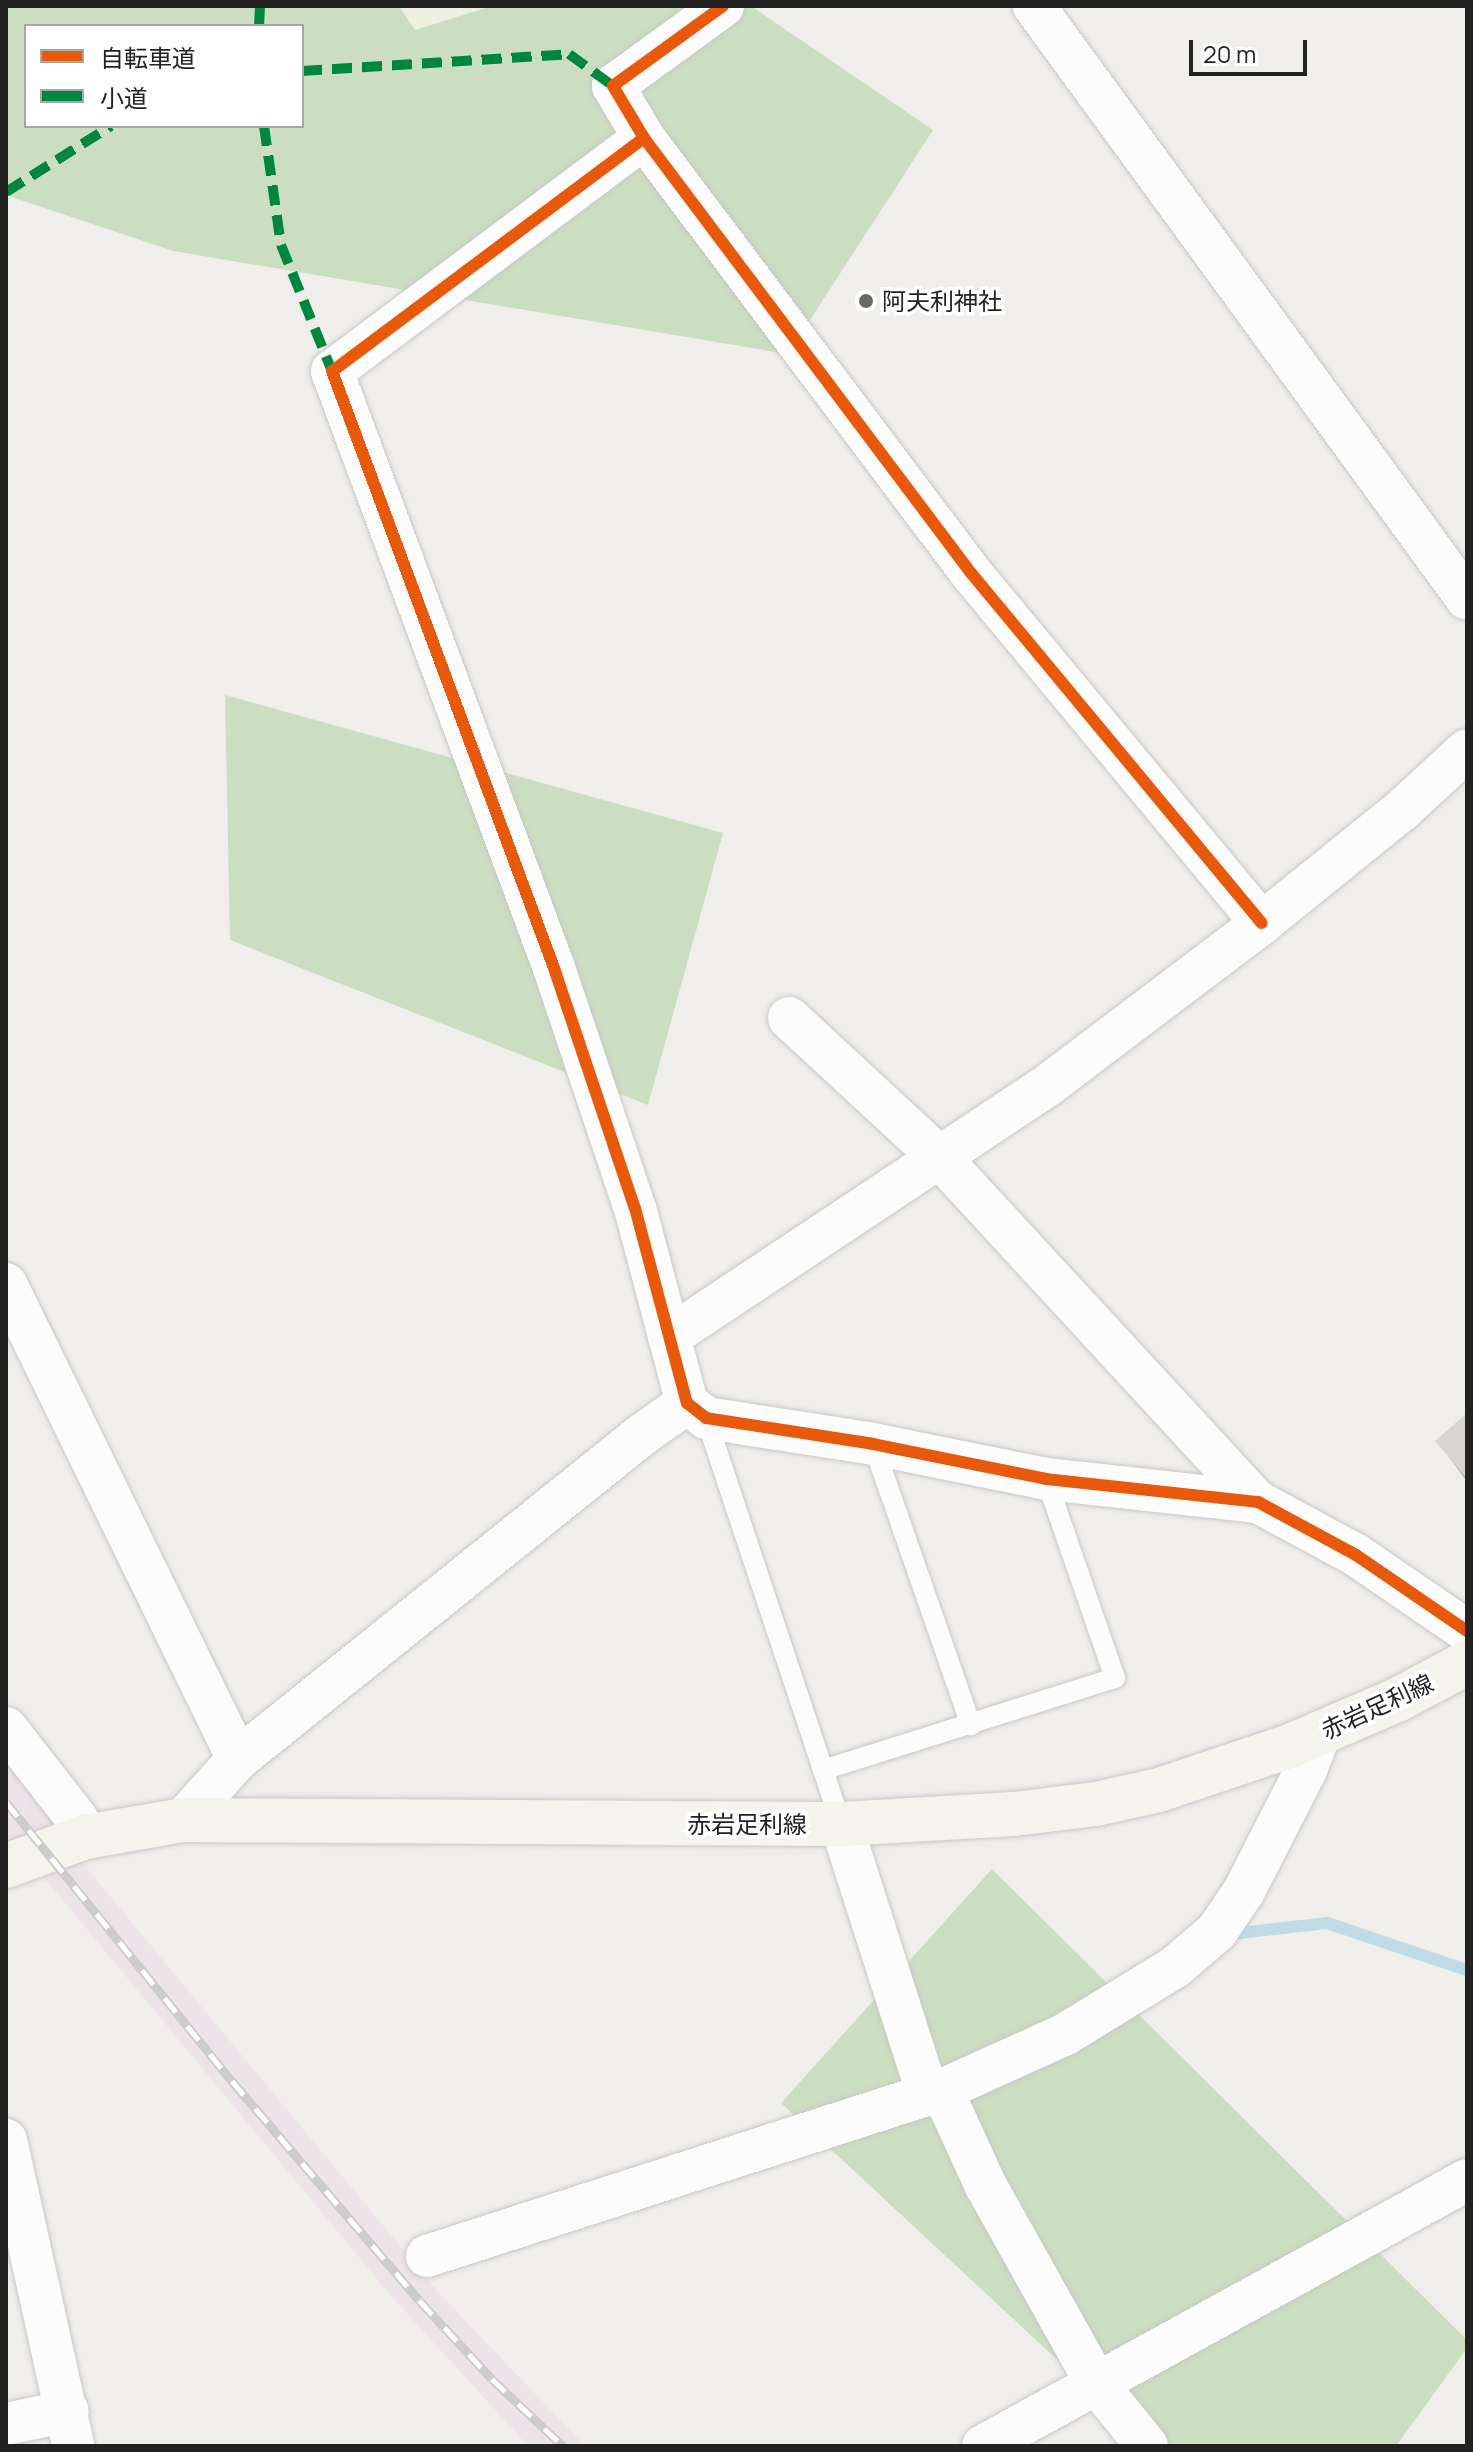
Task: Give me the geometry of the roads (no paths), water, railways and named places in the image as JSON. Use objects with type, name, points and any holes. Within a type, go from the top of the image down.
[{"type":"main road","name":"赤岩足利線","points":[[6,1866],[85,1837],[183,1820],[841,1824],[988,1816],[1096,1804],[1159,1790],[1320,1734],[1397,1700],[1467,1663]]},
{"type":"street","points":[[723,6],[613,86],[644,138],[971,573],[1262,923]]},
{"type":"street","points":[[1034,6],[1467,599]]},
{"type":"street","points":[[644,138],[332,371],[554,968],[635,1208],[669,1337],[697,1410]]},
{"type":"street","points":[[669,1337],[1048,1085],[1262,923],[1402,810],[1467,750]]},
{"type":"street","points":[[789,1018],[941,1159],[1258,1502],[1356,1555],[1467,1631]]},
{"type":"street","points":[[6,1284],[238,1759]]},
{"type":"street","points":[[183,1820],[238,1759],[631,1444],[697,1410],[1046,1479],[1258,1502]]},
{"type":"street","points":[[6,1728],[77,1819],[85,1837]]},
{"type":"street","points":[[427,2256],[935,2092],[1064,2035],[1175,1967],[1217,1931],[1265,1851],[1306,1770],[1320,1734]]},
{"type":"street","points":[[841,1824],[935,2092],[1096,2383],[1147,2446]]},
{"type":"street","points":[[6,2140],[70,2429],[6,2424]]},
{"type":"street","points":[[983,2446],[1467,2180]]},
{"type":"lane","points":[[697,1410],[841,1824]]},
{"type":"lane","points":[[873,1444],[971,1725]]},
{"type":"lane","points":[[823,1770],[1115,1678],[1046,1479]]},
{"type":"waterway","points":[[1231,1934],[1327,1923],[1467,1970]]},
{"type":"railway","points":[[6,1802],[232,2081],[420,2301],[492,2379],[563,2446]]},
{"type":"place","name":"阿夫利神社","points":[[866,301]]}]
